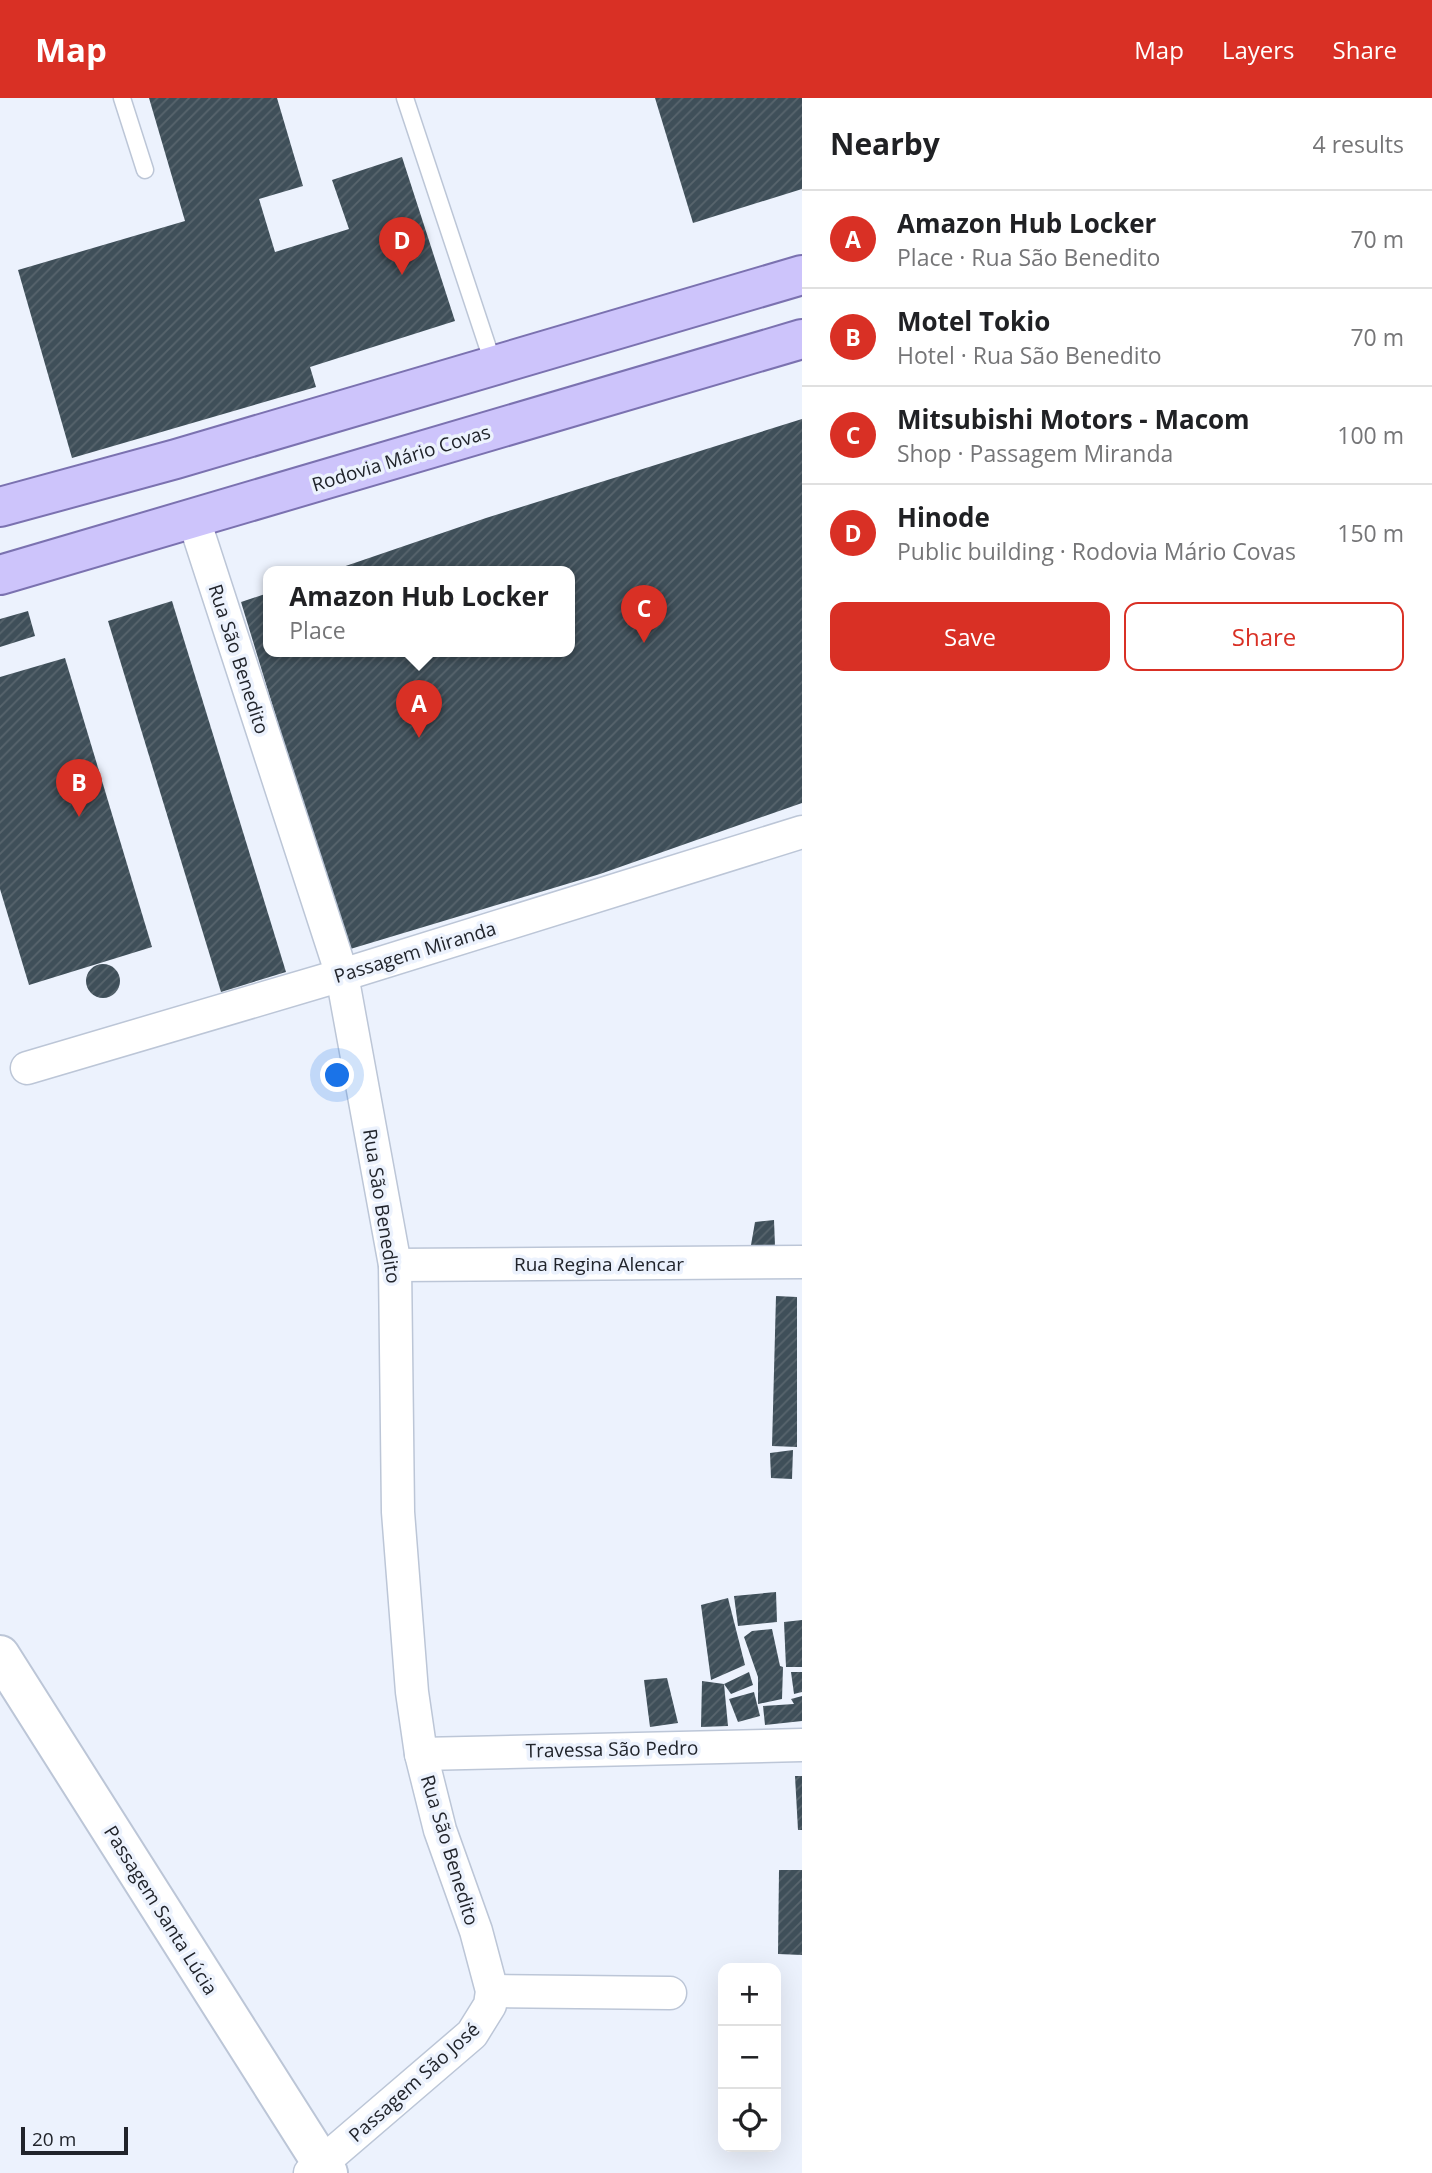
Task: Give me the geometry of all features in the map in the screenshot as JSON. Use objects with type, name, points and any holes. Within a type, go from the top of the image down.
[{"type":"main road","points":[[0,506],[176,459],[802,275]]},
{"type":"main road","name":"Rodovia Mário Covas","points":[[0,575],[802,339]]},
{"type":"street","name":"Rua São Benedito","points":[[194,520],[341,975],[396,1265],[398,1512],[403,1605],[421,1754],[440,1830],[476,1931],[492,1991]]},
{"type":"street","name":"Passagem Miranda","points":[[27,1068],[341,975],[802,832]]},
{"type":"street","name":"Rua Regina Alencar","points":[[396,1265],[802,1262]]},
{"type":"street","name":"Passagem Santa Lúcia","points":[[0,1655],[320,2170]]},
{"type":"street","name":"Travessa São Pedro","points":[[421,1754],[802,1745]]},
{"type":"street","name":"Passagem São José","points":[[320,2170],[472,2034],[491,2005],[492,1991]]},
{"type":"street","points":[[492,1991],[670,1993]]},
{"type":"lane","points":[[122,98],[145,170]]},
{"type":"lane","points":[[405,98],[494,366]]},
{"type":"building","points":[[149,98],[277,98],[303,186],[259,199],[275,252],[349,229],[332,180],[402,157],[455,321],[310,367],[316,387],[72,458],[18,270],[185,221]]},
{"type":"building","points":[[655,98],[802,98],[802,189],[693,223]]},
{"type":"building","points":[[802,419],[802,803],[600,874],[347,950],[241,602],[263,595],[263,657],[575,657],[575,566],[346,566],[486,518]]},
{"type":"building","points":[[172,601],[286,972],[221,992],[108,621]]},
{"type":"building","points":[[28,611],[35,636],[0,647],[0,619]]},
{"type":"building","points":[[65,658],[152,947],[29,985],[0,889],[0,677]]},
{"type":"building","points":[[103,964],[115,969],[120,981],[115,993],[103,998],[91,993],[86,981],[91,969]]},
{"type":"building","points":[[774,1220],[775,1246],[751,1245],[755,1222]]},
{"type":"building","points":[[776,1296],[797,1297],[797,1447],[772,1446]]},
{"type":"building","points":[[793,1450],[792,1479],[771,1478],[770,1453]]},
{"type":"building","points":[[776,1592],[777,1622],[738,1626],[734,1596]]},
{"type":"building","points":[[728,1598],[745,1665],[711,1680],[701,1605]]},
{"type":"building","points":[[802,1620],[802,1667],[786,1667],[784,1622]]},
{"type":"building","points":[[772,1629],[780,1666],[783,1667],[782,1699],[758,1704],[758,1677],[744,1637],[752,1631]]},
{"type":"building","points":[[749,1672],[753,1685],[731,1694],[724,1684]]},
{"type":"building","points":[[791,1672],[802,1672],[802,1692],[794,1694]]},
{"type":"building","points":[[667,1678],[678,1723],[650,1727],[644,1680]]},
{"type":"building","points":[[702,1681],[724,1684],[728,1726],[701,1727]]},
{"type":"building","points":[[754,1692],[760,1716],[738,1722],[729,1699]]},
{"type":"building","points":[[802,1696],[802,1721],[765,1725],[763,1706],[794,1704],[791,1699]]},
{"type":"building","points":[[795,1776],[802,1776],[802,1830],[798,1830]]},
{"type":"building","points":[[779,1870],[802,1870],[802,1955],[778,1954]]},
{"type":"place","name":"Hinode","points":[[402,275]]},
{"type":"place","name":"Mitsubishi Motors - Macom","points":[[644,643]]},
{"type":"place","name":"Amazon Hub Locker","points":[[419,738]]},
{"type":"place","name":"Motel Tokio","points":[[79,817]]}]
